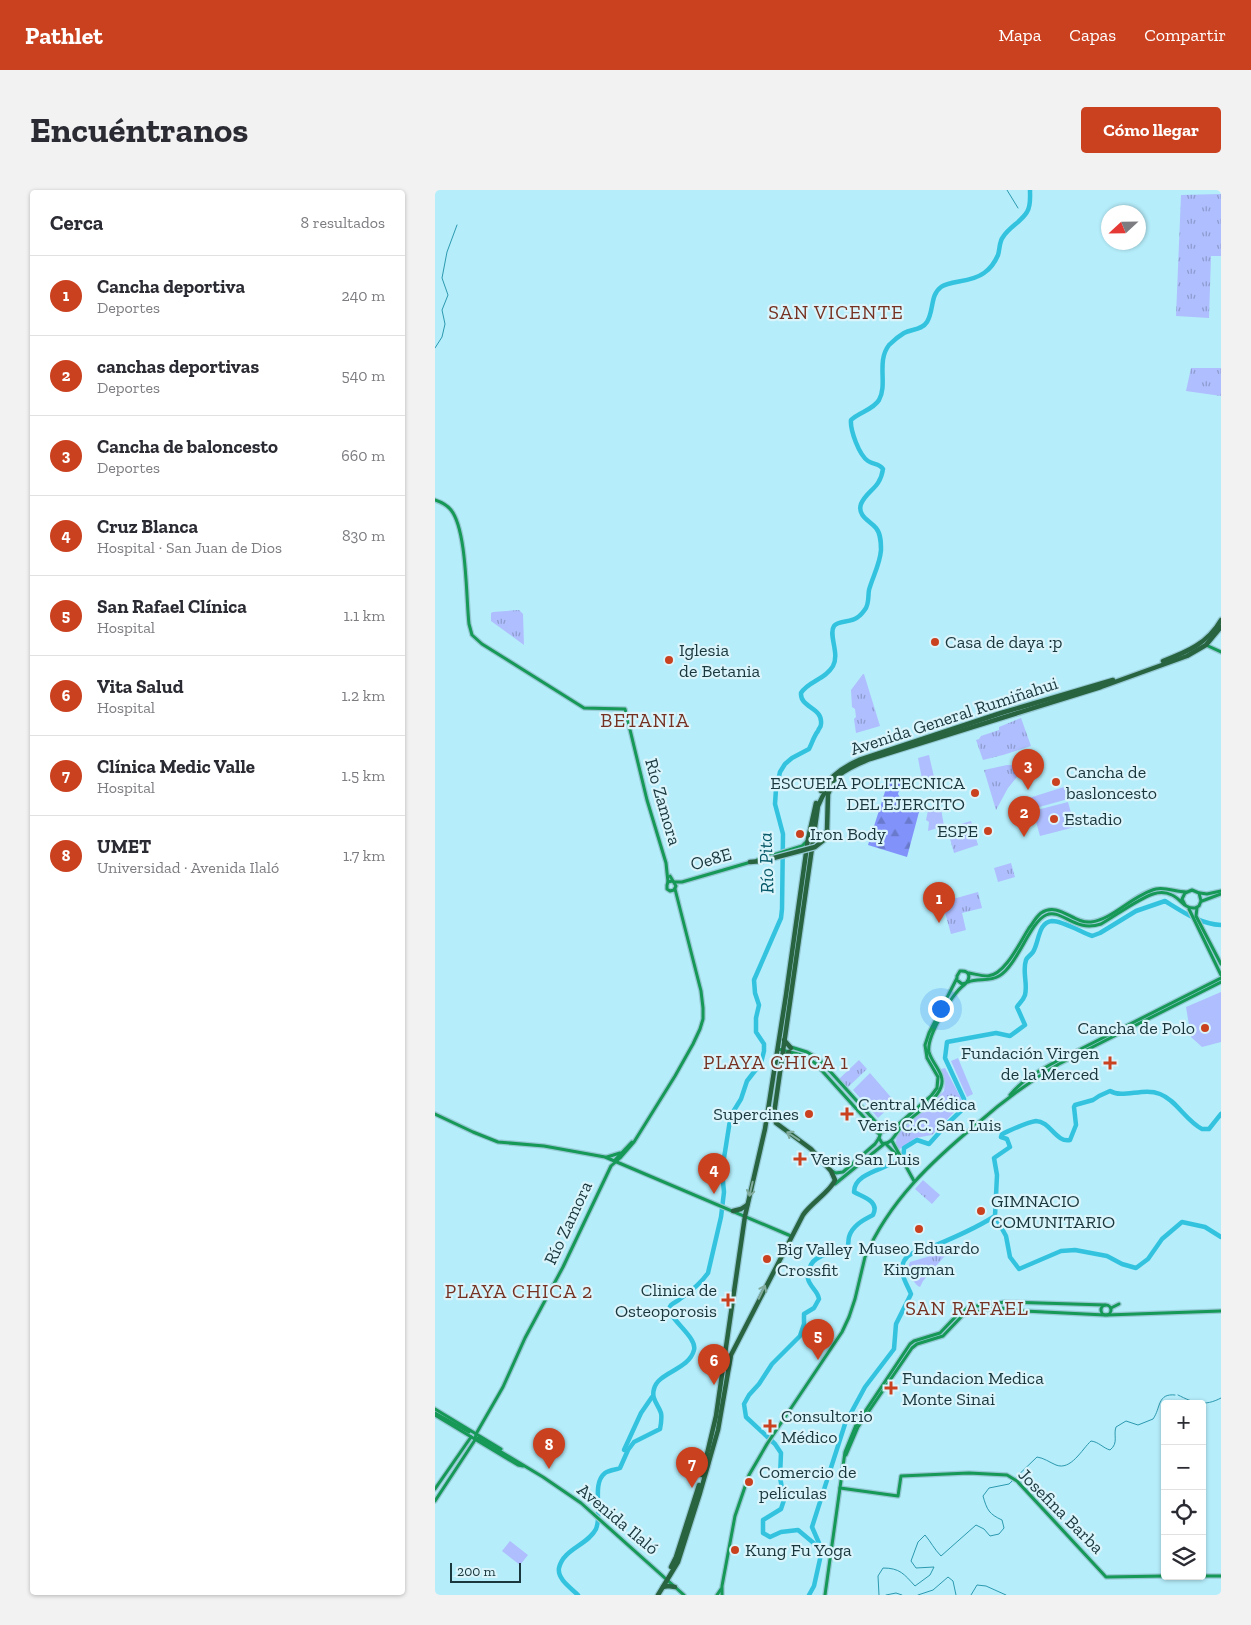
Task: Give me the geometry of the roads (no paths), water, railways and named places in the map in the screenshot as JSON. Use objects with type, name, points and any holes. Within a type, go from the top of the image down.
[{"type":"highway","name":"Avenida General Rumiñahui","points":[[778,1126],[773,1114],[808,839],[814,808],[830,778],[850,764],[1001,713],[1122,677],[1185,653],[1204,643],[1221,620]]},
{"type":"highway","name":"Avenida General Rumiñahui","points":[[656,1595],[662,1588],[677,1557],[714,1430],[745,1216],[765,1129],[781,1046],[818,806],[824,792],[836,777],[846,769],[869,759],[1101,687],[1187,656],[1221,627]]},
{"type":"highway","points":[[750,862],[815,847],[824,840],[827,830],[828,794],[836,777]]},
{"type":"highway","points":[[781,1046],[790,1050],[781,1061]]},
{"type":"highway","points":[[765,1129],[772,1125],[778,1126],[811,1149],[831,1171],[835,1180],[832,1186]]},
{"type":"highway","name":"Avenida General Rumiñahui","points":[[656,1595],[679,1560],[715,1443],[728,1362],[806,1210],[832,1186]]},
{"type":"highway","points":[[731,1210],[741,1209],[748,1204]]},
{"type":"highway","points":[[662,1588],[668,1586],[675,1587]]},
{"type":"street","name":"Río Zamora","points":[[435,500],[452,510],[461,536],[469,624],[473,635],[490,649],[583,708],[625,709],[647,800],[668,873],[675,889],[677,903],[690,946],[701,991],[703,1019],[698,1034],[675,1076],[637,1136],[611,1166],[563,1268],[525,1338],[503,1387],[476,1437],[435,1501]]},
{"type":"street","points":[[1204,643],[1221,652]]},
{"type":"street","points":[[806,859],[797,848],[805,844],[808,839]]},
{"type":"street","name":"Oe8E","points":[[671,882],[681,882],[797,848]]},
{"type":"street","points":[[671,882],[667,886],[669,890],[675,889]]},
{"type":"street","name":"Oe8E","points":[[675,889],[681,882]]},
{"type":"street","points":[[832,1186],[892,1139],[912,1114],[937,1088],[938,1077],[925,1055],[925,1045],[929,1033],[960,971],[988,976],[999,972],[1037,918],[1047,910],[1057,910],[1077,920],[1091,922],[1155,889],[1187,892],[1192,890],[1207,894],[1221,892]]},
{"type":"street","name":"Río Zamora","points":[[669,890],[677,903]]},
{"type":"street","points":[[1185,906],[1183,897],[1187,892]]},
{"type":"street","points":[[1221,892],[1201,901],[1197,907],[1196,914],[1221,964]]},
{"type":"street","points":[[957,978],[960,983],[967,983],[992,979],[1002,974],[1039,920],[1046,915],[1057,914],[1074,924],[1088,927],[1101,924],[1155,893],[1174,896],[1189,908],[1197,907]]},
{"type":"street","points":[[1199,893],[1201,901]]},
{"type":"street","points":[[722,1595],[735,1516],[740,1496],[749,1475],[767,1444],[842,1332],[850,1314],[868,1248],[887,1215],[914,1181],[949,1147],[1008,1098],[1022,1083],[1221,976],[1189,908]]},
{"type":"street","points":[[831,1171],[836,1173],[843,1172],[875,1144],[885,1130],[894,1128],[935,1097],[941,1088],[942,1078],[930,1054],[930,1043],[934,1031],[952,998],[967,983],[968,973]]},
{"type":"street","points":[[1087,1047],[1221,982]]},
{"type":"street","points":[[781,1046],[809,1058],[864,1113],[891,1133],[899,1156],[914,1181]]},
{"type":"street","points":[[790,1050],[807,1052],[819,1059],[864,1113],[885,1144],[899,1156]]},
{"type":"street","points":[[815,1063],[819,1059]]},
{"type":"street","points":[[435,1114],[498,1142],[568,1149],[617,1161],[791,1236]]},
{"type":"street","points":[[605,1157],[615,1156],[627,1149]]},
{"type":"street","points":[[625,1166],[623,1160],[627,1149]]},
{"type":"street","points":[[605,1157],[610,1164],[605,1178]]},
{"type":"street","points":[[825,1595],[845,1456],[859,1427],[913,1344],[940,1333],[963,1310],[994,1302],[1109,1305],[1119,1315]]},
{"type":"street","points":[[1106,1315],[1119,1304]]},
{"type":"street","points":[[1105,1305],[1101,1309],[1102,1313],[1106,1315]]},
{"type":"street","points":[[913,1344],[940,1337],[963,1315],[990,1309],[1005,1308],[1024,1311],[1106,1315],[1221,1311]]},
{"type":"street","points":[[435,1412],[471,1437],[476,1437]]},
{"type":"street","points":[[435,1412],[469,1432]]},
{"type":"street","name":"Avenida Ilaló","points":[[435,1412],[520,1461],[524,1466],[562,1490],[597,1516],[684,1595]]},
{"type":"street","points":[[435,1490],[471,1437]]},
{"type":"street","name":"Josefina Barba","points":[[840,1488],[898,1496],[901,1476],[969,1473],[1007,1475],[1017,1481],[1106,1577],[1161,1576]]},
{"type":"street","points":[[1206,1576],[1221,1576]]},
{"type":"street","points":[[717,1595],[722,1586]]},
{"type":"waterway","points":[[1007,190],[1018,208]]},
{"type":"waterway","name":"Río Pita","points":[[578,1595],[562,1580],[559,1572],[561,1562],[565,1556],[587,1539],[596,1529],[598,1522],[598,1491],[601,1478],[605,1473],[620,1468],[634,1442],[660,1429],[661,1413],[653,1393],[657,1383],[686,1362],[694,1350],[691,1338],[675,1320],[670,1309],[671,1305],[695,1287],[708,1273],[721,1217],[724,1192],[722,1171],[730,1120],[741,1099],[747,1081],[761,1063],[764,1051],[764,1044],[756,1032],[756,1018],[759,1005],[755,993],[754,980],[781,918],[783,834],[775,804],[776,789],[780,772],[785,764],[809,749],[821,725],[819,714],[804,702],[801,693],[830,671],[833,666],[835,661],[832,634],[834,626],[838,623],[855,619],[865,609],[868,604],[869,590],[879,560],[881,547],[879,533],[862,515],[860,508],[864,499],[879,481],[883,469],[868,461],[861,453],[854,436],[851,420],[879,400],[883,387],[883,359],[889,345],[902,334],[925,325],[929,318],[935,294],[941,287],[979,276],[992,265],[998,255],[1002,239],[1008,230],[1028,210],[1030,190]]},
{"type":"waterway","points":[[435,348],[442,337],[445,324],[442,310],[448,295],[442,278],[447,252],[457,225]]},
{"type":"waterway","points":[[822,1550],[798,1530],[781,1532],[770,1537],[763,1533],[763,1520],[781,1509],[784,1500],[780,1477],[781,1453],[775,1444],[746,1417],[744,1404],[772,1364],[800,1336],[804,1324],[804,1314],[814,1308],[819,1299],[808,1279],[808,1271],[813,1262],[821,1256],[847,1249],[850,1233],[862,1221],[873,1215],[874,1206],[869,1200],[854,1192],[856,1185],[867,1174],[899,1160],[903,1155],[904,1148],[917,1140],[929,1144],[964,1108],[964,1099],[945,1058],[947,1042],[996,1033],[1010,1036],[1025,1025],[1017,1007],[1025,995],[1025,964],[1035,948],[1041,929],[1047,922],[1061,923],[1092,936],[1136,911],[1165,901],[1199,920],[1221,925]]},
{"type":"waterway","points":[[995,1216],[997,1175],[994,1158],[1010,1147],[1007,1139],[1001,1137],[1002,1134],[1014,1128],[1036,1121],[1041,1122],[1061,1138],[1070,1140],[1076,1125],[1075,1105],[1093,1100],[1110,1091],[1121,1094],[1147,1092],[1160,1094],[1171,1101],[1202,1129],[1209,1129],[1221,1114]]},
{"type":"waterway","points":[[809,1595],[814,1586],[822,1550],[812,1527],[845,1424],[865,1387],[894,1349],[896,1324],[911,1294],[902,1269],[902,1265],[908,1256],[961,1234],[995,1216],[1006,1236],[1010,1257],[1019,1269],[1061,1251],[1075,1250],[1107,1256],[1122,1264],[1136,1268],[1148,1259],[1162,1239],[1182,1222],[1205,1227],[1221,1237]]},
{"type":"waterway","points":[[879,1595],[878,1576],[883,1568],[901,1572],[915,1586],[930,1575],[934,1567],[916,1568],[911,1561],[918,1542],[925,1535],[941,1556],[976,1525],[984,1529],[990,1536],[999,1534],[1004,1528],[1002,1520],[989,1511],[983,1496],[989,1488],[1009,1484],[1037,1457],[1061,1466],[1067,1465],[1076,1458],[1091,1441],[1110,1450],[1115,1442],[1116,1427],[1126,1421],[1138,1425],[1153,1419],[1162,1399],[1165,1396],[1175,1395]]},
{"type":"waterway","points":[[1178,1395],[1199,1403],[1215,1401],[1221,1398]]},
{"type":"waterway","points":[[624,1450],[641,1413],[652,1397]]},
{"type":"waterway","points":[[918,1595],[933,1590],[948,1577],[953,1581],[956,1595]]},
{"type":"waterway","points":[[971,1595],[977,1585],[986,1586],[1006,1595]]},
{"type":"waterway","points":[[886,1595],[896,1593],[902,1595]]},
{"type":"place","name":"Casa de daya :p","points":[[935,642]]},
{"type":"place","name":"Iglesia de Betania","points":[[669,660]]},
{"type":"place","name":"Cancha de basloncesto","points":[[1056,782]]},
{"type":"place","name":"Cancha de baloncesto","points":[[1028,790]]},
{"type":"place","name":"ESCUELA POLITECNICA DEL EJERCITO","points":[[975,793]]},
{"type":"place","name":"Estadio","points":[[1054,819]]},
{"type":"place","name":"ESPE","points":[[988,831]]},
{"type":"place","name":"Iron Body","points":[[800,834]]},
{"type":"place","name":"canchas deportivas","points":[[1024,837]]},
{"type":"place","name":"Cancha deportiva","points":[[939,923]]},
{"type":"place","name":"Cancha de Polo","points":[[1205,1028]]},
{"type":"place","name":"Fundación Virgen de la Merced","points":[[1110,1063]]},
{"type":"place","name":"Supercines","points":[[809,1114]]},
{"type":"place","name":"Central Médica Veris C.C. San Luis","points":[[847,1114]]},
{"type":"place","name":"Veris San Luis","points":[[800,1159]]},
{"type":"place","name":"Cruz Blanca","points":[[714,1194]]},
{"type":"place","name":"GIMNACIO COMUNITARIO","points":[[981,1211]]},
{"type":"place","name":"Museo Eduardo Kingman","points":[[919,1229]]},
{"type":"place","name":"Big Valley Crossfit","points":[[767,1259]]},
{"type":"place","name":"Clinica de Osteoporosis","points":[[728,1300]]},
{"type":"place","name":"San Rafael Clínica","points":[[818,1360]]},
{"type":"place","name":"Vita Salud","points":[[714,1385]]},
{"type":"place","name":"Fundacion Medica Monte Sinai","points":[[891,1388]]},
{"type":"place","name":"Consultorio Médico","points":[[770,1426]]},
{"type":"place","name":"UMET","points":[[549,1469]]},
{"type":"place","name":"Comercio de películas","points":[[749,1482]]},
{"type":"place","name":"Clínica Medic Valle","points":[[692,1488]]},
{"type":"place","name":"Kung Fu Yoga","points":[[735,1550]]},
{"type":"district","name":"SAN VICENTE","points":[[836,312]]},
{"type":"district","name":"BETANIA","points":[[645,720]]},
{"type":"district","name":"PLAYA CHICA 1","points":[[776,1062]]},
{"type":"district","name":"PLAYA CHICA 2","points":[[519,1291]]},
{"type":"district","name":"SAN RAFAEL","points":[[967,1308]]}]
